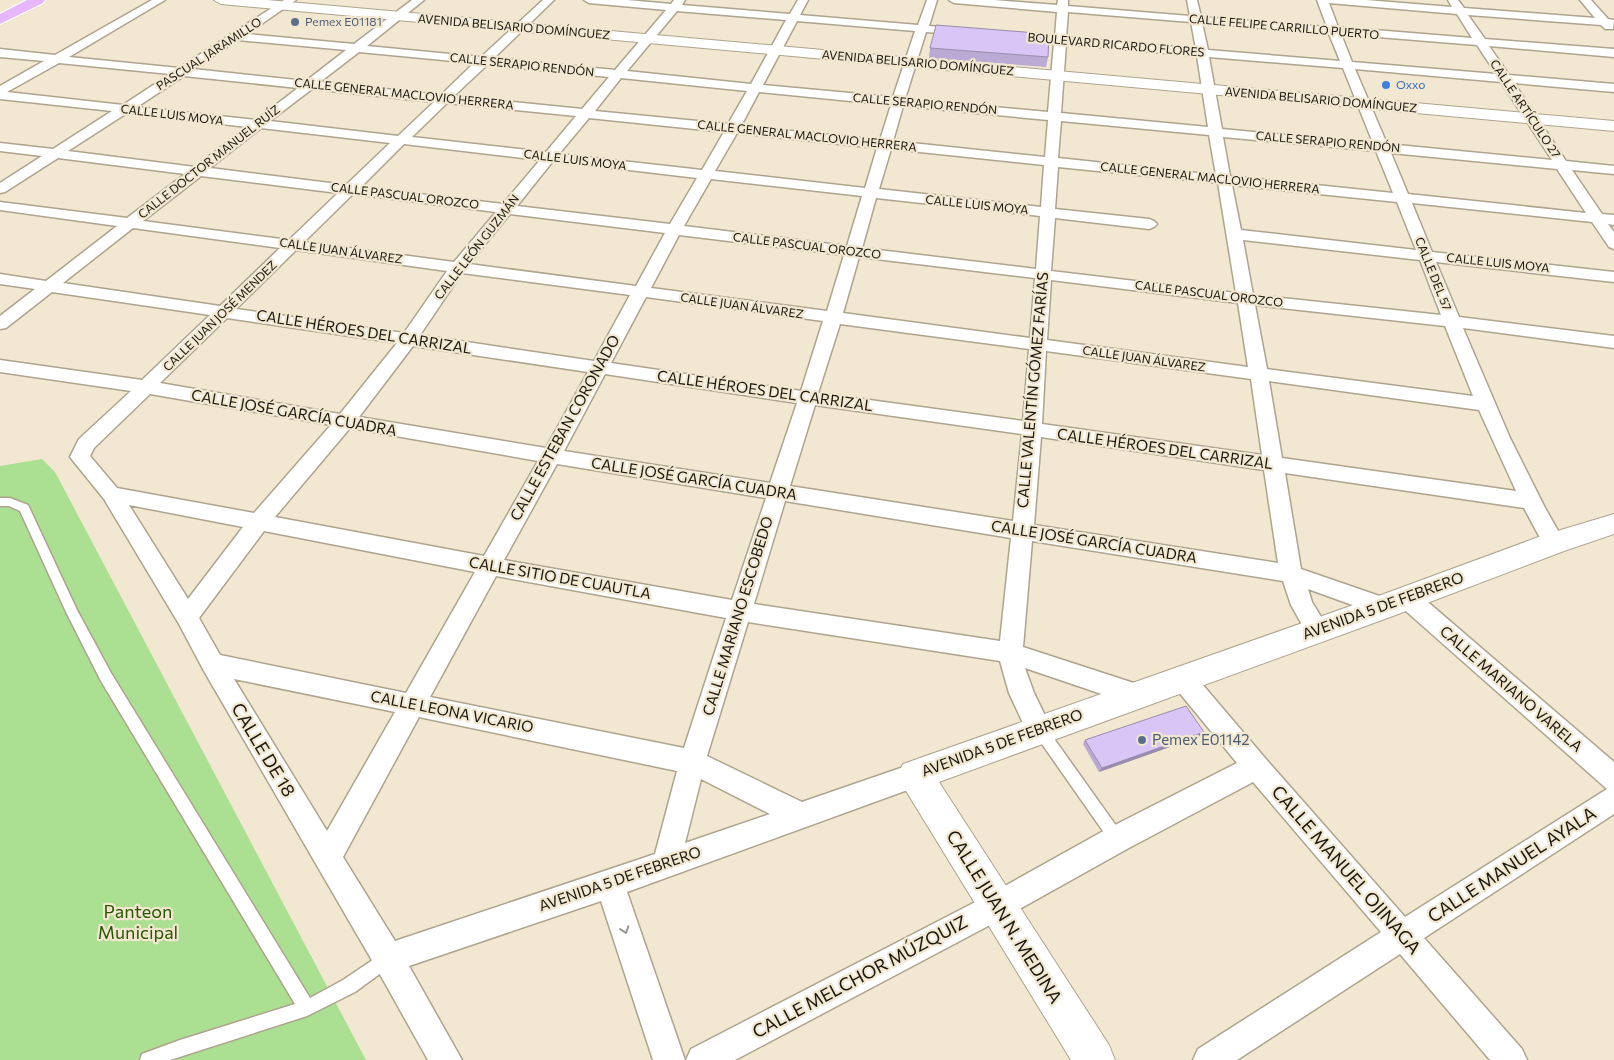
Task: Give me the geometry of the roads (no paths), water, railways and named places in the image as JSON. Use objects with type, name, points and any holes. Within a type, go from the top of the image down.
[{"type":"main road","points":[[0,20],[38,0]]},
{"type":"street","points":[[0,91],[160,0]]},
{"type":"street","name":"AVENIDA BELISARIO DOMÍNGUEZ","points":[[221,0],[286,3],[398,17],[1614,126]]},
{"type":"street","name":"CALLE DOCTOR MANUEL RUÍZ","points":[[0,324],[419,0]]},
{"type":"street","name":"CALLE JUAN JOSÉ MENDEZ","points":[[86,444],[294,245],[399,140],[549,0]]},
{"type":"street","points":[[589,0],[677,4],[793,18],[981,34]]},
{"type":"street","name":"CALLE ESTEBAN CORONADO","points":[[328,857],[551,456],[639,292],[733,128],[803,0]]},
{"type":"street","name":"CALLE MARIANO ESCOBEDO","points":[[667,862],[692,762],[776,492],[833,318],[910,62],[932,0]]},
{"type":"street","name":"CALLE FELIPE CARRILLO PUERTO","points":[[954,0],[1062,5],[1196,19],[1614,54]]},
{"type":"street","points":[[1192,0],[1217,131],[1291,574],[1299,598],[1317,630]]},
{"type":"street","points":[[1324,0],[1456,5],[1609,22]]},
{"type":"street","name":"CALLE DEL 57","points":[[1324,0],[1362,103],[1426,255],[1484,404],[1529,501],[1554,543]]},
{"type":"street","points":[[1585,0],[1609,22],[1614,33]]},
{"type":"street","name":"PASCUAL JARAMILLO","points":[[0,188],[184,71],[286,3]]},
{"type":"street","name":"CALLE LEÓN GUZMÁN","points":[[186,617],[259,522],[345,421],[409,339],[458,267],[677,4]]},
{"type":"street","name":"CALLE VALENTÍN GÓMEZ FARÍAS","points":[[1039,730],[1017,684],[1012,668],[1011,653],[1021,530],[1032,429],[1036,344],[1062,5]]},
{"type":"street","name":"CALLE ARTÍCULO 27","points":[[1456,5],[1614,244]]},
{"type":"street","name":"CALLE SERAPIO RENDÓN","points":[[237,36],[755,88],[1614,170]]},
{"type":"street","name":"BOULEVARD RICARDO FLORES","points":[[1010,36],[1614,88]]},
{"type":"street","name":"CALLE GENERAL MACLOVIO HERRERA","points":[[0,53],[1614,220]]},
{"type":"street","name":"CALLE LUIS MOYA","points":[[0,95],[1149,224]]},
{"type":"street","name":"CALLE PASCUAL OROZCO","points":[[0,147],[1245,299],[1451,321],[1614,342]]},
{"type":"street","name":"CALLE JUAN ÁLVAREZ","points":[[0,206],[1484,404]]},
{"type":"street","name":"CALLE LUIS MOYA","points":[[1233,234],[1614,277]]},
{"type":"street","name":"CALLE HÉROES DEL CARRIZAL","points":[[0,280],[226,311],[807,398],[1529,501]]},
{"type":"street","name":"CALLE JOSÉ GARCÍA CUADRA","points":[[0,366],[146,387],[551,456],[1291,574],[1395,602]]},
{"type":"street","name":"CALLE DE 18","points":[[86,444],[80,456],[81,460],[111,494],[186,617],[212,664],[388,958],[446,1060]]},
{"type":"street","name":"CALLE SITIO DE CUAUTLA","points":[[111,494],[489,566],[739,610],[1011,653],[1137,695]]},
{"type":"street","name":"AVENIDA 5 DE FEBRERO","points":[[388,958],[610,884],[1554,543],[1612,527]]},
{"type":"street","name":"CALLE MARIANO VARELA","points":[[1395,602],[1614,779]]},
{"type":"street","name":"CALLE LEONA VICARIO","points":[[212,664],[692,762],[800,815]]},
{"type":"street","name":"CALLE MANUEL OJINAGA","points":[[1182,678],[1256,768],[1511,1060]]},
{"type":"street","name":"CALLE MELCHOR MÚZQUIZ","points":[[702,1060],[997,906],[1117,839],[1256,768]]},
{"type":"street","name":"CALLE JUAN N. MEDINA","points":[[915,775],[1094,1060]]},
{"type":"street","name":"CALLE MANUEL AYALA","points":[[1209,1060],[1614,799]]},
{"type":"street","points":[[610,884],[670,1060]]},
{"type":"lane","points":[[0,502],[10,502],[24,508],[72,612],[106,678],[307,1008]]},
{"type":"lane","name":"CALLE VALENTÍN GÓMEZ FARÍAS","points":[[1039,730],[1117,839]]},
{"type":"lane","points":[[148,1060],[307,1008],[348,986],[388,958]]},
{"type":"place","name":"Pemex E01181","points":[[295,22]]},
{"type":"place","name":"Oxxo","points":[[1386,85]]},
{"type":"place","name":"Pemex E01142","points":[[1142,740]]},
{"type":"park label","name":"Panteon Municipal","points":[[138,922]]}]
